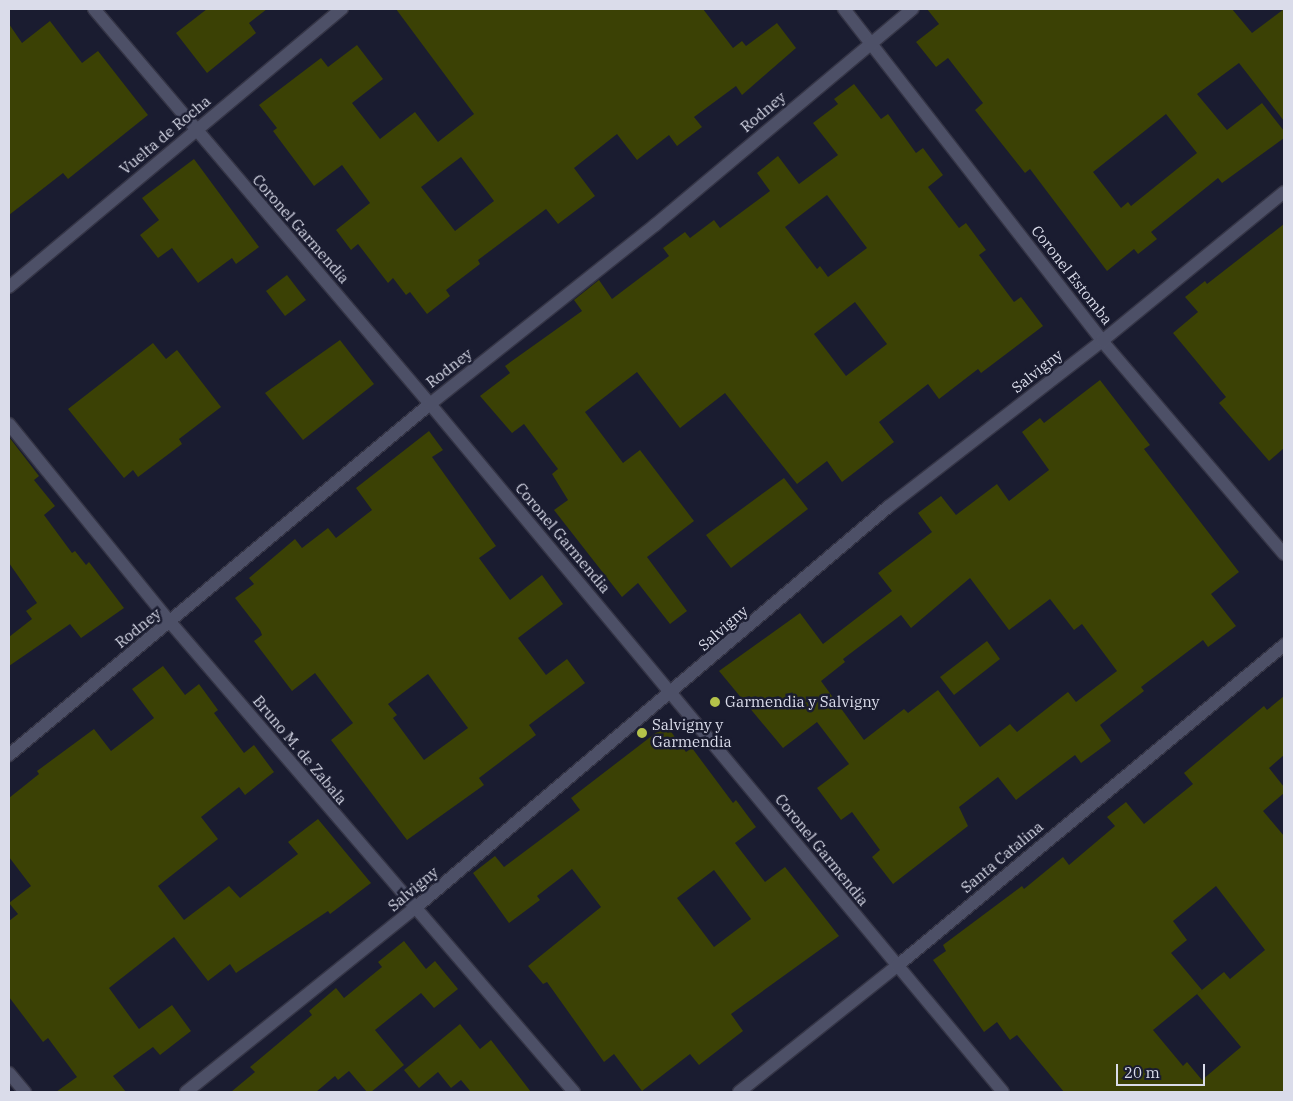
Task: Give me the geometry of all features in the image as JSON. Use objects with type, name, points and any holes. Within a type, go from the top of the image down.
[{"type":"street","name":"Coronel Garmendia","points":[[94,9],[430,404],[1003,1092]]},
{"type":"street","name":"Vuelta de Rocha","points":[[9,287],[342,9]]},
{"type":"street","name":"Coronel Estomba","points":[[844,9],[871,41],[1102,341],[1284,554]]},
{"type":"street","name":"Rodney","points":[[9,755],[430,404],[655,225],[871,41],[912,9]]},
{"type":"street","name":"Salvigny","points":[[186,1092],[414,909],[672,694],[888,507],[1102,341],[1284,192]]},
{"type":"street","name":"Bruno M. de Zabala","points":[[9,424],[170,622],[414,909],[574,1092]]},
{"type":"street","name":"Santa Catalina","points":[[739,1092],[897,966],[1284,644]]},
{"type":"street","points":[[9,1073],[25,1092]]},
{"type":"building","points":[[207,9],[267,9],[249,23],[256,33],[207,73],[176,33]]},
{"type":"building","points":[[396,9],[703,9],[733,48],[742,41],[746,46],[777,23],[796,48],[742,95],[736,86],[694,117],[702,127],[677,146],[669,135],[637,160],[617,134],[574,168],[595,196],[558,224],[546,209],[478,260],[480,264],[446,290],[450,296],[427,314],[410,292],[406,295],[393,278],[388,283],[358,244],[351,250],[336,230],[370,203],[342,165],[314,186],[273,131],[277,128],[259,105],[321,58],[328,67],[357,45],[383,79],[352,103],[380,139],[415,112],[438,142],[474,114]],"holes":[[[461,157],[494,201],[455,231],[421,187]]]},
{"type":"building","points":[[927,9],[1232,9],[1252,33],[1284,9],[1284,121],[1239,63],[1197,94],[1227,130],[1262,103],[1284,131],[1284,138],[1222,183],[1218,178],[1151,232],[1157,239],[1138,254],[1134,249],[1107,271],[1030,169],[1025,173],[975,110],[983,103],[948,58],[936,67],[916,42],[939,24]],"holes":[[[1166,114],[1197,153],[1131,206],[1128,202],[1121,208],[1093,172]]]},
{"type":"building","points":[[50,21],[82,63],[98,51],[148,115],[68,179],[63,173],[9,215],[9,24],[22,43]]},
{"type":"building","points":[[854,84],[881,119],[888,114],[916,153],[923,148],[943,175],[928,187],[959,228],[966,223],[986,250],[979,255],[1014,302],[1021,297],[1043,326],[981,373],[978,369],[939,399],[928,384],[879,422],[894,442],[842,482],[827,461],[797,484],[725,393],[680,428],[637,372],[585,412],[623,463],[640,450],[694,521],[647,557],[687,611],[670,624],[638,583],[622,597],[554,510],[568,500],[552,474],[558,469],[524,424],[512,433],[480,396],[510,373],[505,366],[582,311],[574,300],[599,280],[612,299],[669,256],[663,248],[685,232],[690,238],[714,220],[720,228],[770,191],[757,173],[778,156],[799,184],[838,155],[813,123],[838,104],[834,99]],"holes":[[[827,195],[867,248],[828,277],[820,266],[817,269],[785,227]],[[855,302],[887,344],[846,376],[814,334]]]},
{"type":"building","points":[[194,159],[259,247],[236,264],[232,258],[198,283],[172,248],[158,258],[140,235],[159,220],[142,198]]},
{"type":"building","points":[[1284,224],[1284,448],[1269,461],[1219,403],[1226,397],[1173,333],[1198,312],[1185,297],[1205,281],[1207,284]]},
{"type":"building","points":[[287,275],[306,300],[285,316],[266,291]]},
{"type":"building","points":[[340,340],[374,384],[303,440],[265,393]]},
{"type":"building","points":[[153,343],[166,359],[177,350],[221,407],[179,439],[182,444],[138,477],[133,470],[124,478],[68,409]]},
{"type":"building","points":[[1100,380],[1150,445],[1144,449],[1239,572],[1211,594],[1236,626],[1208,647],[1203,640],[1141,687],[1144,691],[1100,725],[1111,741],[1081,763],[1075,755],[1016,800],[998,777],[959,807],[968,826],[893,884],[872,857],[880,850],[852,812],[841,820],[817,788],[849,764],[817,722],[783,748],[719,671],[800,613],[823,644],[892,591],[878,573],[932,532],[918,513],[941,496],[956,515],[997,484],[1009,501],[1049,470],[1022,432],[1040,418],[1044,423]],"holes":[[[970,578],[1009,630],[1050,599],[1074,630],[1082,624],[1117,671],[1076,702],[1068,692],[1017,732],[1010,724],[980,747],[938,690],[908,713],[904,709],[864,740],[821,681],[845,662],[843,659],[901,615],[911,628]]]},
{"type":"building","points":[[429,431],[443,450],[432,457],[496,546],[479,558],[510,600],[542,575],[563,604],[518,638],[546,675],[567,659],[585,683],[529,725],[536,735],[479,778],[484,785],[407,840],[331,740],[353,723],[315,673],[292,691],[254,641],[262,635],[260,630],[235,598],[254,584],[249,578],[295,539],[302,548],[328,528],[336,538],[372,510],[356,488]],"holes":[[[428,674],[468,728],[424,760],[393,718],[397,715],[388,704]]]},
{"type":"building","points":[[9,437],[39,476],[34,480],[55,506],[44,515],[72,553],[75,551],[86,565],[89,562],[124,608],[81,638],[70,624],[9,666],[9,637],[32,619],[26,611],[37,603],[9,563]]},
{"type":"building","points":[[784,478],[808,509],[731,568],[706,535]]},
{"type":"building","points":[[987,641],[1000,659],[954,695],[940,677]]},
{"type":"building","points":[[163,666],[185,695],[199,684],[218,710],[214,713],[244,753],[254,745],[274,772],[245,795],[239,787],[201,817],[218,839],[158,886],[184,920],[229,886],[240,898],[298,854],[288,842],[318,819],[371,883],[330,914],[328,911],[236,973],[230,964],[208,981],[174,937],[109,988],[139,1029],[172,1005],[191,1031],[160,1055],[153,1047],[113,1076],[126,1092],[56,1092],[77,1077],[48,1038],[43,1042],[9,997],[9,921],[18,914],[9,903],[31,886],[9,857],[9,798],[39,774],[37,771],[94,729],[111,751],[154,718],[132,689]]},
{"type":"building","points":[[1284,696],[1284,755],[1269,768],[1284,787],[1284,793],[1263,811],[1284,836],[1284,1092],[1064,1092],[1017,1035],[1010,1040],[997,1022],[984,1032],[933,960],[946,951],[943,945],[1022,886],[1024,889],[1063,857],[1069,865],[1115,826],[1107,817],[1126,802],[1144,824],[1193,784],[1184,773],[1264,706],[1267,710]],"holes":[[[1216,886],[1265,950],[1230,979],[1224,972],[1202,990],[1171,953],[1187,940],[1173,921]],[[1197,994],[1241,1047],[1202,1080],[1187,1062],[1183,1066],[1153,1030]]]},
{"type":"building","points":[[666,725],[686,752],[692,748],[733,803],[736,800],[756,827],[735,843],[765,882],[785,867],[839,936],[731,1014],[743,1031],[699,1065],[690,1054],[642,1091],[614,1054],[604,1062],[547,982],[543,984],[528,966],[601,907],[572,869],[537,896],[540,900],[509,923],[473,873],[495,856],[504,867],[580,810],[571,798]],"holes":[[[714,870],[751,919],[714,947],[677,898]]]},
{"type":"building","points":[[404,941],[426,969],[435,961],[458,989],[434,1008],[421,993],[375,1030],[404,1065],[371,1092],[367,1092],[349,1071],[338,1080],[335,1076],[316,1092],[231,1092],[255,1072],[250,1067],[312,1015],[309,1011],[336,988],[344,998],[382,967],[378,962]]},
{"type":"building","points":[[460,1024],[480,1049],[491,1040],[531,1092],[471,1092],[461,1080],[451,1088],[438,1072],[419,1088],[404,1070]]},
{"type":"place","name":"Garmendia y Salvigny","points":[[715,702]]},
{"type":"place","name":"Salvigny y Garmendia","points":[[642,733]]}]
